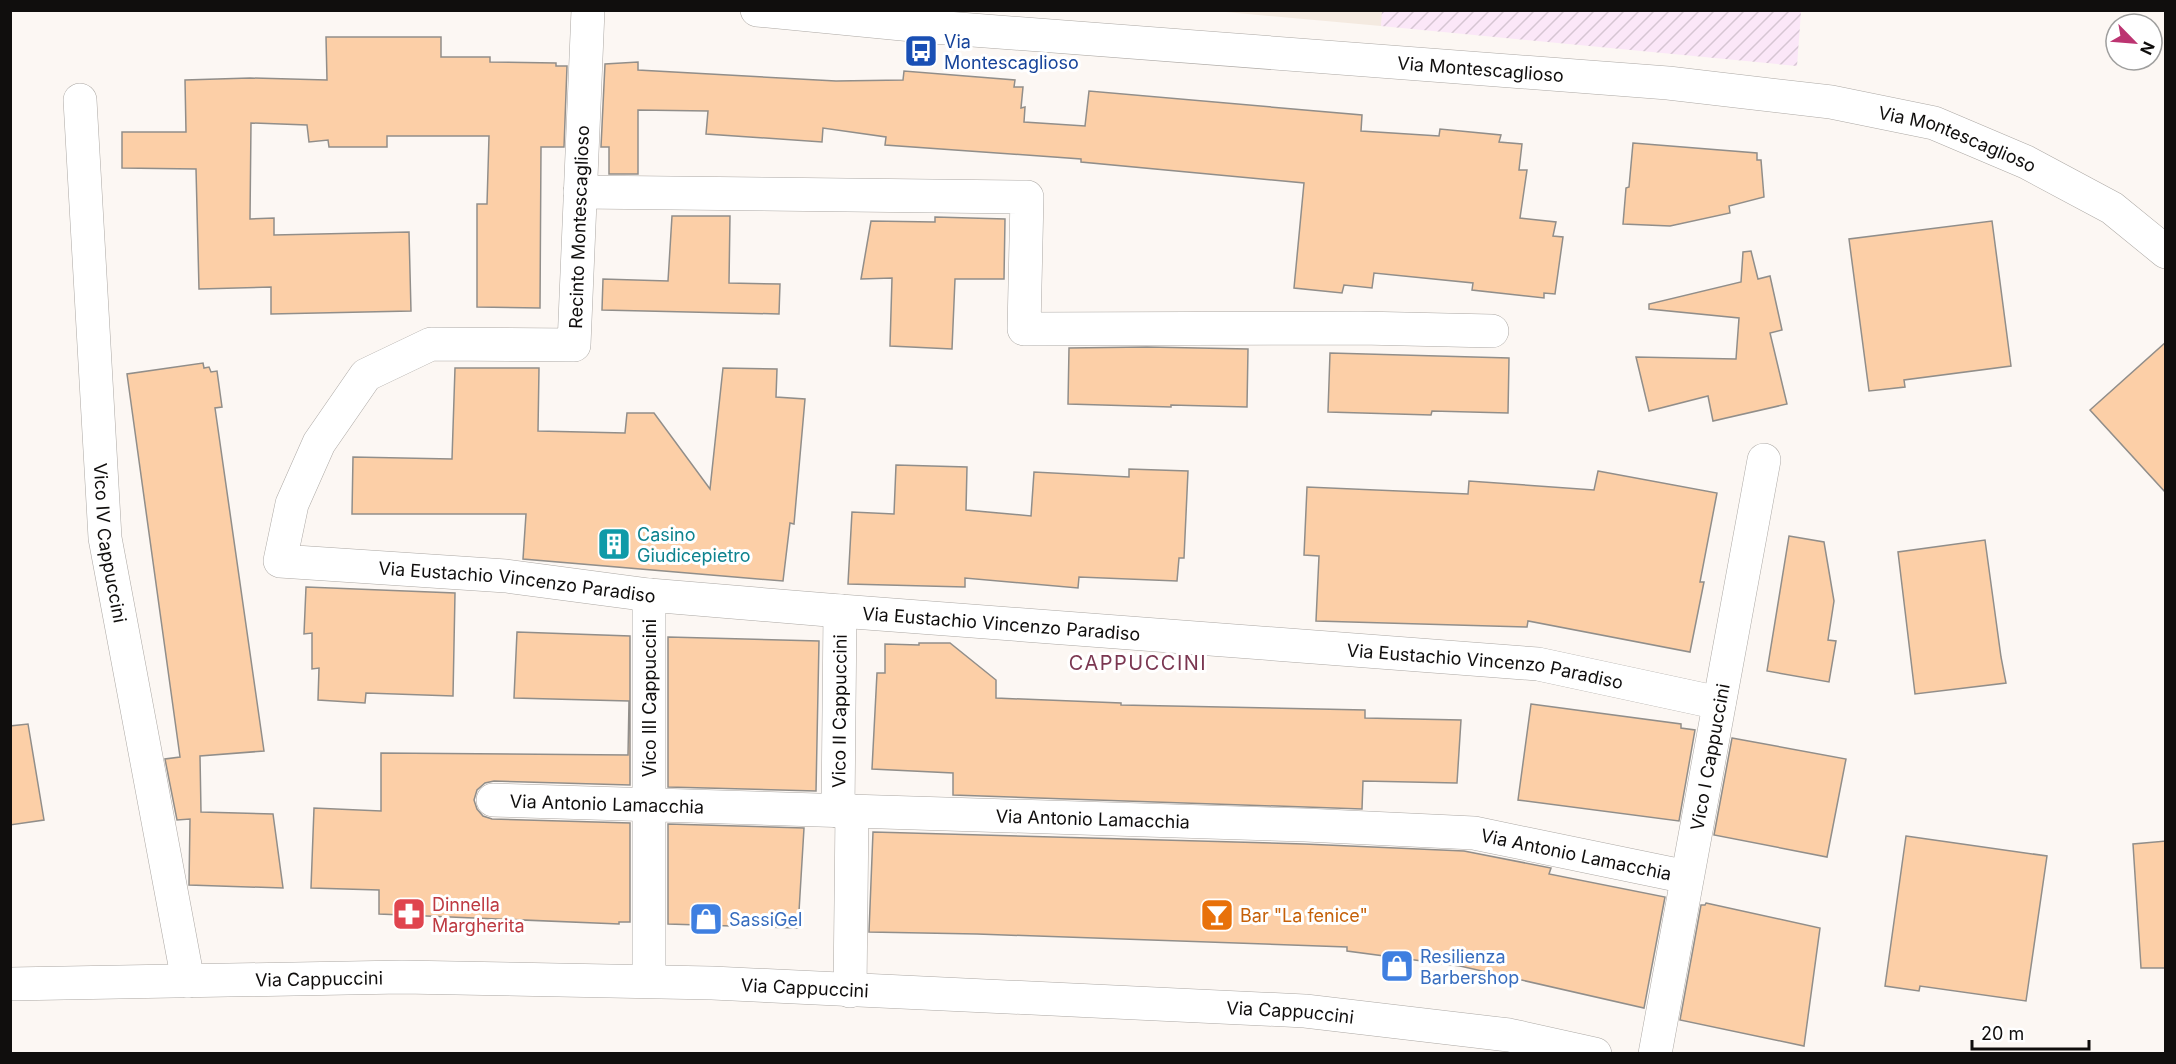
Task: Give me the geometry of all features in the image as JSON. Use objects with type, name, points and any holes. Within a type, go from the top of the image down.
[{"type":"street","name":"Recinto Montescaglioso","points":[[280,561],[292,504],[319,443],[366,375],[432,344],[574,345],[588,10]]},
{"type":"street","name":"Via Montescaglioso","points":[[757,10],[933,27],[1668,83],[1831,102],[1934,123],[2026,162],[2112,208],[2166,252]]},
{"type":"street","name":"Vico IV Cappuccini","points":[[80,100],[105,538],[188,981]]},
{"type":"street","points":[[580,192],[1027,197],[1024,329],[1361,328],[1492,331]]},
{"type":"street","name":"Vico I Cappuccini","points":[[1655,1053],[1764,460]]},
{"type":"street","name":"Via Eustachio Vincenzo Paradiso","points":[[280,561],[506,576],[649,595],[840,611],[1538,664],[1719,703]]},
{"type":"street","name":"Vico III Cappuccini","points":[[649,595],[649,981]]},
{"type":"street","name":"Vico II Cappuccini","points":[[840,611],[850,991]]},
{"type":"street","name":"Via Antonio Lamacchia","points":[[493,800],[1305,825],[1474,833],[1687,877]]},
{"type":"street","name":"Via Cappuccini","points":[[10,984],[402,977],[649,981],[1305,1011],[1509,1035],[1595,1053]]},
{"type":"shaded area","points":[[1801,10],[1797,66],[1381,26],[1382,11]]},
{"type":"shaded area","points":[[1215,11],[1383,11],[1381,26]]},
{"type":"building","points":[[326,37],[441,37],[441,57],[490,57],[490,62],[556,63],[556,66],[567,66],[564,147],[541,147],[540,308],[477,307],[477,204],[487,204],[489,136],[387,136],[387,147],[329,147],[328,140],[309,142],[307,125],[251,123],[250,219],[274,218],[274,235],[409,232],[411,311],[271,314],[271,287],[199,289],[196,169],[122,168],[122,132],[186,132],[185,80],[250,78],[327,80]]},
{"type":"building","points":[[638,62],[638,70],[836,81],[903,80],[904,71],[1015,80],[1014,87],[1023,87],[1021,108],[1025,107],[1024,122],[1085,126],[1089,91],[1362,115],[1361,131],[1439,136],[1440,129],[1501,135],[1499,142],[1522,144],[1519,170],[1527,170],[1520,218],[1556,222],[1553,236],[1563,237],[1555,294],[1544,293],[1544,298],[1472,290],[1473,283],[1374,273],[1372,288],[1344,285],[1342,293],[1294,288],[1304,183],[1081,162],[1081,159],[885,145],[886,137],[823,128],[822,142],[706,134],[708,111],[638,110],[638,174],[609,174],[609,147],[601,147],[605,64]]},
{"type":"building","points":[[1633,143],[1757,153],[1757,160],[1761,160],[1764,197],[1729,206],[1730,213],[1670,226],[1623,224]]},
{"type":"building","points":[[672,216],[730,216],[729,283],[780,284],[779,314],[602,310],[603,279],[668,281]]},
{"type":"building","points":[[935,217],[1005,219],[1004,279],[955,279],[952,349],[890,346],[892,278],[861,279],[871,221],[935,222]]},
{"type":"building","points":[[1992,221],[2011,366],[1904,380],[1905,387],[1869,391],[1849,239]]},
{"type":"building","points":[[1751,251],[1758,279],[1770,276],[1782,330],[1770,333],[1787,404],[1713,421],[1708,396],[1649,411],[1636,357],[1736,359],[1739,318],[1649,309],[1649,304],[1741,282],[1743,252]]},
{"type":"building","points":[[2166,342],[2166,493],[2090,410]]},
{"type":"building","points":[[1069,348],[1248,349],[1247,407],[1068,404]]},
{"type":"building","points":[[1330,353],[1509,358],[1508,413],[1432,411],[1431,415],[1328,412]]},
{"type":"building","points":[[203,363],[204,368],[209,367],[211,372],[217,371],[222,407],[215,408],[264,751],[200,756],[201,812],[273,814],[283,888],[189,885],[190,819],[177,820],[165,759],[180,757],[127,374]]},
{"type":"building","points":[[455,368],[539,368],[538,431],[625,433],[627,413],[654,413],[710,489],[723,368],[777,369],[776,397],[805,399],[794,524],[790,523],[783,581],[523,559],[526,514],[352,514],[353,457],[452,459]]},
{"type":"building","points":[[896,465],[967,467],[966,510],[1031,516],[1034,472],[1129,477],[1129,469],[1188,471],[1184,558],[1179,558],[1177,581],[1079,577],[1078,588],[965,578],[965,587],[848,584],[852,512],[894,514]]},
{"type":"building","points":[[1598,471],[1717,493],[1700,582],[1704,582],[1690,652],[1528,621],[1527,627],[1316,621],[1319,556],[1304,555],[1307,487],[1468,494],[1469,481],[1594,490]]},
{"type":"building","points":[[1789,536],[1824,542],[1834,601],[1828,640],[1836,641],[1829,682],[1767,671]]},
{"type":"building","points":[[1985,540],[2006,683],[1915,694],[1898,552]]},
{"type":"building","points":[[306,587],[455,593],[453,696],[366,693],[365,703],[318,700],[319,668],[312,669],[312,633],[304,634]]},
{"type":"building","points":[[517,632],[630,636],[630,785],[494,781],[485,783],[477,790],[474,800],[483,816],[492,819],[630,823],[630,922],[619,922],[619,924],[379,914],[379,890],[311,888],[314,808],[381,811],[381,753],[628,755],[629,701],[514,698]]},
{"type":"building","points":[[668,637],[819,641],[816,791],[668,787]]},
{"type":"building","points":[[919,643],[950,643],[996,680],[996,698],[1121,703],[1121,705],[1365,710],[1365,718],[1461,720],[1457,783],[1363,781],[1362,809],[953,795],[953,773],[872,769],[877,673],[885,673],[885,644],[919,645]]},
{"type":"building","points":[[1531,704],[1681,724],[1681,728],[1695,730],[1679,821],[1518,800]]},
{"type":"building","points":[[28,724],[44,820],[10,825],[10,726]]},
{"type":"building","points":[[1732,738],[1846,759],[1827,857],[1714,835]]},
{"type":"building","points":[[668,824],[804,828],[798,928],[668,924]]},
{"type":"building","points":[[873,832],[1304,844],[1464,851],[1551,868],[1549,874],[1665,897],[1644,1008],[1460,966],[1347,951],[1347,947],[869,932]]},
{"type":"building","points":[[1906,836],[2047,856],[2026,1001],[1920,986],[1919,991],[1885,986]]},
{"type":"building","points":[[2166,841],[2166,968],[2141,968],[2133,844]]},
{"type":"building","points":[[1706,903],[1820,928],[1804,1046],[1680,1020],[1701,905]]},
{"type":"place","name":"Via Montescaglioso","points":[[921,51]]},
{"type":"place","name":"Casino Giudicepietro","points":[[614,544]]},
{"type":"place","name":"Dinnella Margherita","points":[[409,914]]},
{"type":"place","name":"Bar \"La fenice\"","points":[[1217,915]]},
{"type":"place","name":"SassiGel","points":[[706,919]]},
{"type":"place","name":"Resilienza Barbershop","points":[[1397,966]]},
{"type":"district","name":"CAPPUCCINI","points":[[1138,663]]}]
